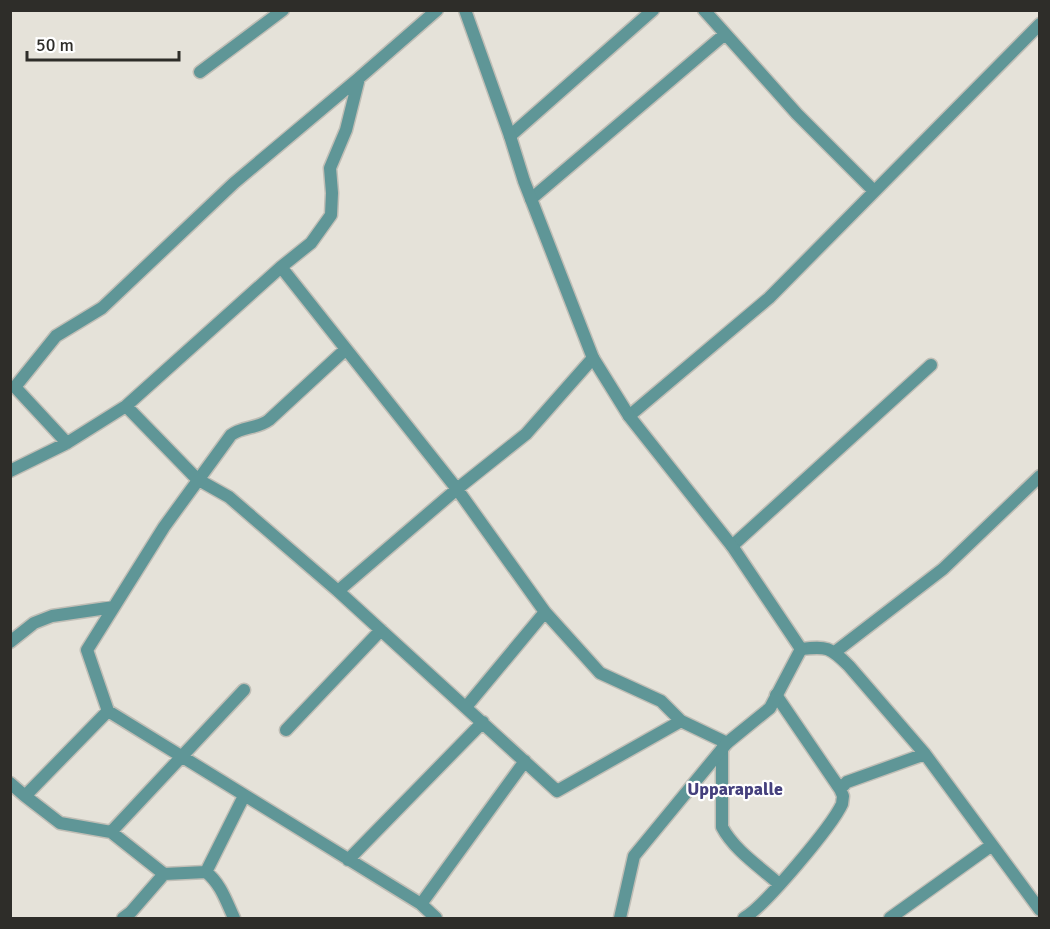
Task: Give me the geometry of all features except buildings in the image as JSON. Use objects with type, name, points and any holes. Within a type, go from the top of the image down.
[{"type":"street","points":[[200,72],[282,10]]},
{"type":"street","points":[[67,443],[15,387],[56,336],[102,308],[234,183],[437,10]]},
{"type":"street","points":[[465,10],[531,199],[593,358],[629,416],[732,546],[801,649]]},
{"type":"street","points":[[510,135],[653,10]]},
{"type":"street","points":[[704,10],[797,114],[874,191]]},
{"type":"street","points":[[629,416],[769,298],[1040,24]]},
{"type":"street","points":[[531,199],[725,34]]},
{"type":"street","points":[[10,471],[67,443],[126,406],[281,267],[311,243],[330,215],[332,193],[330,168],[346,130],[359,78]]},
{"type":"street","points":[[281,267],[457,489],[545,612],[600,672],[661,700],[681,721],[724,746]]},
{"type":"street","points":[[346,349],[269,420],[262,425],[237,430],[231,435],[164,527],[87,650],[108,711],[421,904],[436,918]]},
{"type":"street","points":[[338,591],[457,489],[526,434],[593,358]]},
{"type":"street","points":[[732,546],[931,365]]},
{"type":"street","points":[[126,406],[197,479],[230,497],[338,591],[557,791],[681,721]]},
{"type":"street","points":[[835,652],[943,569],[1040,476]]},
{"type":"street","points":[[10,642],[34,623],[52,616],[114,607]]},
{"type":"street","points":[[466,707],[545,612]]},
{"type":"street","points":[[286,730],[381,630]]},
{"type":"street","points":[[801,649],[821,647],[835,652],[925,754],[1040,910]]},
{"type":"street","points":[[620,918],[634,856],[724,746],[770,708],[801,649]]},
{"type":"street","points":[[111,832],[244,690]]},
{"type":"street","points":[[752,917],[839,809],[843,796],[776,695]]},
{"type":"street","points":[[25,796],[108,711]]},
{"type":"street","points":[[348,860],[483,722]]},
{"type":"street","points":[[724,746],[722,827],[735,845],[779,884]]},
{"type":"street","points":[[840,789],[847,782],[925,754]]},
{"type":"street","points":[[421,904],[525,761]]},
{"type":"street","points":[[10,783],[60,823],[111,832],[164,873],[206,872],[221,888],[234,918]]},
{"type":"street","points":[[206,872],[244,796]]},
{"type":"street","points":[[890,918],[992,845]]},
{"type":"street","points":[[123,918],[131,912],[164,873]]},
{"type":"district","name":"Upparapalle","points":[[735,789]]}]
